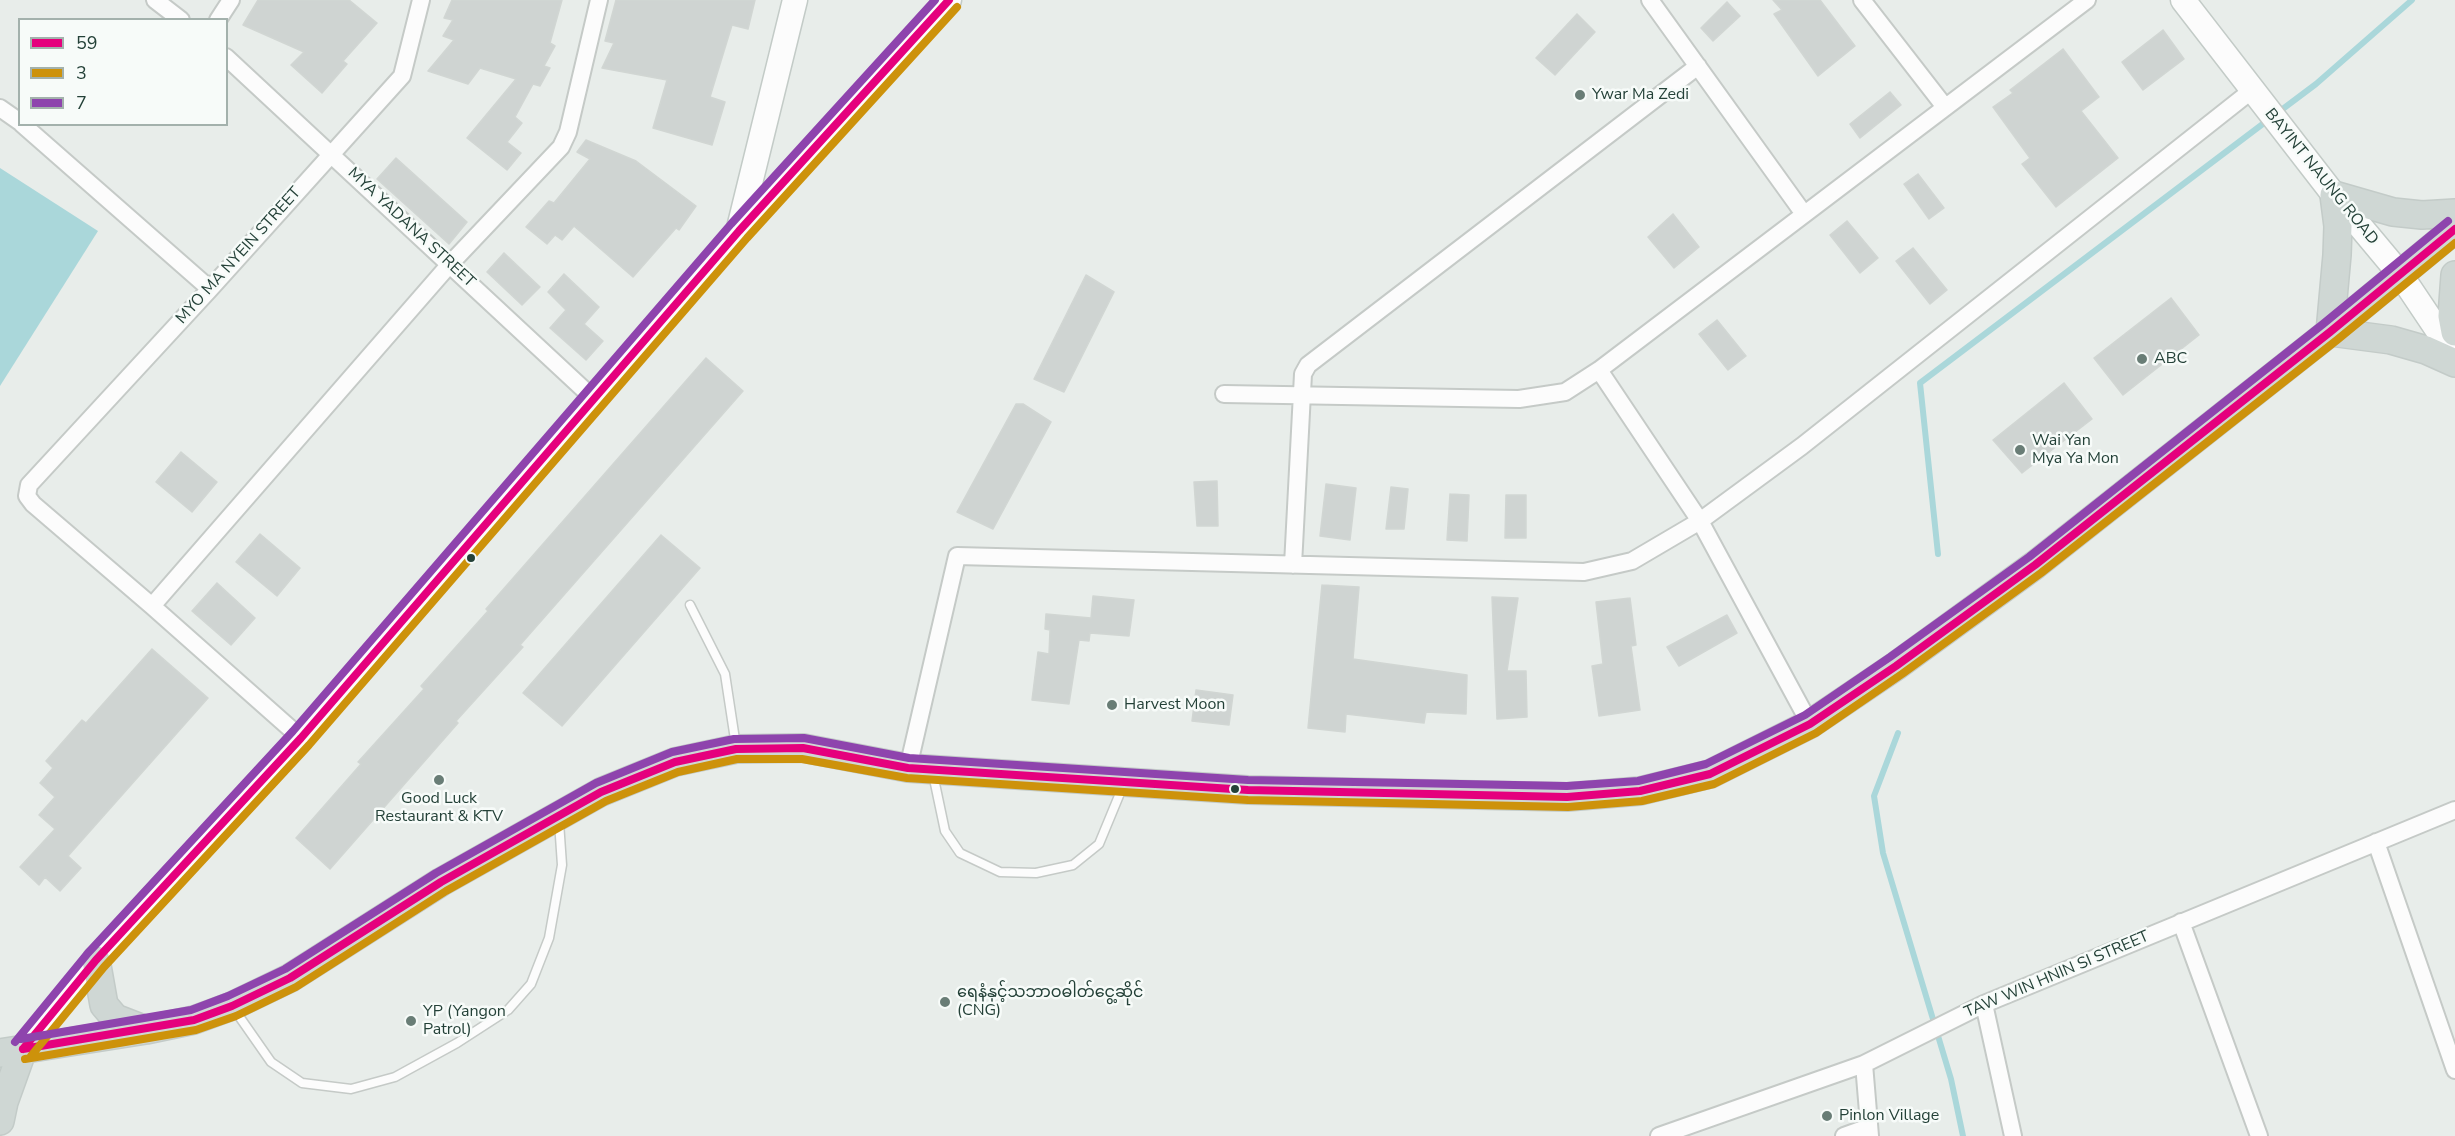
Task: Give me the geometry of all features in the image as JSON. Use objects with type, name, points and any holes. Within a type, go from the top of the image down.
[{"type":"main road","points":[[739,231],[795,0]]},
{"type":"main road","points":[[0,1121],[12,1051],[301,738],[739,231],[950,0]]},
{"type":"main road","name":"BAYINT NAUNG ROAD","points":[[2183,0],[2251,91],[2400,274],[2455,356]]},
{"type":"main road","points":[[2330,332],[2338,226],[2334,195],[2393,212],[2422,215],[2455,213]]},
{"type":"main road","points":[[12,1051],[146,1030],[194,1020],[232,1006],[290,978],[441,882],[601,792],[675,762],[736,749],[803,747],[920,768],[1248,790],[1567,797],[1640,791],[1710,774],[1810,724],[1896,666],[2035,565],[2330,332],[2455,229]]},
{"type":"main road","points":[[2455,275],[2452,316],[2455,332]]},
{"type":"main road","points":[[2330,332],[2391,340],[2426,350],[2455,363]]},
{"type":"main road","points":[[96,960],[104,1005],[115,1018],[146,1030]]},
{"type":"street","points":[[155,0],[178,18]]},
{"type":"street","points":[[219,18],[231,0]]},
{"type":"street","name":"MYO MA NYEIN STREET","points":[[153,606],[33,504],[27,496],[29,485],[402,76],[421,0]]},
{"type":"street","points":[[301,738],[153,606],[450,264],[561,147],[568,132],[599,0]]},
{"type":"street","points":[[1650,0],[1804,214]]},
{"type":"street","points":[[1862,0],[1944,107]]},
{"type":"street","points":[[1224,394],[1519,399],[1565,392],[1599,370],[2087,0]]},
{"type":"street","name":"MYA YADANA STREET","points":[[228,59],[594,399]]},
{"type":"street","points":[[1293,565],[1303,374],[1308,365],[1698,66]]},
{"type":"street","points":[[920,768],[957,556],[1584,572],[1632,561],[1700,521],[1802,446],[2251,91]]},
{"type":"street","points":[[0,108],[18,121]]},
{"type":"street","points":[[24,126],[210,289]]},
{"type":"street","points":[[1599,370],[1700,521],[1810,724]]},
{"type":"street","name":"TAW WIN HNIN SI STREET","points":[[1659,1136],[1864,1064],[1899,1044],[1984,1005],[2455,810]]},
{"type":"street","points":[[2376,842],[2455,1070]]},
{"type":"street","points":[[2181,922],[2259,1136]]},
{"type":"street","points":[[1984,1005],[2013,1136]]},
{"type":"street","points":[[1844,1136],[1870,1132],[1864,1064]]},
{"type":"lane","points":[[690,604],[725,674],[736,749]]},
{"type":"lane","points":[[920,768],[945,831],[960,853],[1000,872],[1036,873],[1073,865],[1099,844],[1125,782]]},
{"type":"lane","points":[[232,1006],[271,1062],[302,1083],[351,1089],[394,1077],[457,1043],[508,1010],[531,984],[549,938],[562,865],[559,816]]},
{"type":"water","points":[[0,168],[98,231],[0,386]]},
{"type":"building","points":[[258,0],[349,0],[377,23],[343,61],[347,64],[322,93],[291,65],[304,52],[243,25]]},
{"type":"building","points":[[452,0],[562,0],[550,43],[555,46],[544,66],[550,68],[540,86],[533,84],[515,117],[522,123],[507,142],[521,153],[507,170],[467,138],[516,79],[480,68],[468,84],[428,71],[454,40],[443,36],[453,20],[444,18]]},
{"type":"building","points":[[616,0],[755,0],[748,29],[732,25],[710,97],[725,102],[712,145],[653,128],[667,80],[602,68],[614,43],[605,41]]},
{"type":"building","points":[[1773,0],[1820,0],[1855,46],[1818,76],[1774,14],[1782,10]]},
{"type":"building","points":[[1727,2],[1740,16],[1713,41],[1701,28]]},
{"type":"building","points":[[1577,14],[1595,32],[1555,75],[1536,58]]},
{"type":"building","points":[[2163,30],[2184,59],[2143,90],[2122,62]]},
{"type":"building","points":[[2063,49],[2099,97],[2081,111],[2118,158],[2056,207],[2022,164],[2030,158],[1993,107],[2013,93],[2010,90]]},
{"type":"building","points":[[1890,92],[1901,105],[1860,138],[1850,124]]},
{"type":"building","points":[[586,140],[636,161],[696,206],[679,230],[676,228],[633,277],[574,226],[562,240],[555,235],[547,244],[526,227],[549,201],[554,203],[590,159],[577,152]]},
{"type":"building","points":[[396,158],[467,222],[449,244],[377,179]]},
{"type":"building","points":[[1918,174],[1944,208],[1929,219],[1904,184]]},
{"type":"building","points":[[1673,214],[1699,247],[1674,268],[1648,237]]},
{"type":"building","points":[[1847,221],[1878,258],[1860,273],[1830,235]]},
{"type":"building","points":[[1913,248],[1947,290],[1930,304],[1896,261]]},
{"type":"building","points":[[504,253],[540,287],[522,305],[487,272]]},
{"type":"building","points":[[564,274],[599,307],[584,324],[603,341],[586,360],[550,328],[566,310],[548,292]]},
{"type":"building","points":[[1086,275],[1114,292],[1064,392],[1034,379]]},
{"type":"building","points":[[2171,298],[2199,335],[2123,395],[2094,358]]},
{"type":"building","points":[[1717,320],[1746,356],[1728,370],[1699,334]]},
{"type":"building","points":[[706,358],[743,391],[520,645],[523,647],[456,721],[458,723],[330,869],[296,838],[361,764],[358,762],[424,689],[421,686],[488,611],[486,609]]},
{"type":"building","points":[[2064,383],[2092,419],[2022,473],[1993,440]]},
{"type":"building","points":[[1016,404],[1023,404],[1051,422],[993,529],[957,512]]},
{"type":"building","points":[[181,452],[217,482],[192,512],[156,482]]},
{"type":"building","points":[[1217,481],[1218,526],[1197,526],[1194,482]]},
{"type":"building","points":[[1326,484],[1356,488],[1350,540],[1320,536]]},
{"type":"building","points":[[1391,487],[1408,489],[1404,529],[1386,529]]},
{"type":"building","points":[[1450,494],[1469,495],[1467,541],[1447,540]]},
{"type":"building","points":[[1506,495],[1526,495],[1526,538],[1505,538]]},
{"type":"building","points":[[260,534],[300,568],[277,596],[236,562]]},
{"type":"building","points":[[661,535],[700,568],[562,726],[523,693]]},
{"type":"building","points":[[217,583],[255,618],[231,645],[192,611]]},
{"type":"building","points":[[1322,585],[1359,587],[1353,659],[1467,675],[1466,714],[1426,712],[1424,723],[1346,714],[1345,732],[1308,728]]},
{"type":"building","points":[[1093,596],[1134,600],[1129,636],[1090,633],[1089,641],[1079,640],[1069,704],[1032,700],[1038,652],[1049,654],[1050,630],[1045,629],[1046,614],[1091,618]]},
{"type":"building","points":[[1492,597],[1518,598],[1507,671],[1526,671],[1527,717],[1497,719]]},
{"type":"building","points":[[1630,598],[1636,645],[1631,646],[1640,710],[1599,716],[1592,666],[1603,664],[1596,602]]},
{"type":"building","points":[[1727,615],[1737,633],[1679,666],[1667,647]]},
{"type":"building","points":[[152,649],[208,698],[68,856],[81,868],[60,891],[45,877],[39,885],[20,867],[55,829],[39,815],[55,797],[40,783],[53,768],[46,761],[82,720],[86,723]]},
{"type":"building","points":[[1196,690],[1233,695],[1229,725],[1192,721]]},
{"type":"waterway","points":[[2276,114],[2316,84],[2412,0]]},
{"type":"waterway","points":[[1938,554],[1920,383],[2268,120]]},
{"type":"waterway","points":[[1898,733],[1874,796],[1883,853],[1951,1079],[1963,1136]]},
{"type":"transit line","name":"7","points":[[15,1042],[88,953],[293,731],[731,224],[935,0]]},
{"type":"transit line","name":"59","points":[[23,1049],[96,960],[301,738],[739,231],[949,0]]},
{"type":"transit line","name":"3","points":[[31,1056],[104,967],[309,745],[747,238],[957,7]]},
{"type":"transit line","name":"7","points":[[21,1039],[191,1010],[228,996],[285,969],[436,873],[596,783],[672,752],[734,739],[804,738],[909,758],[1248,780],[1567,786],[1638,781],[1706,764],[1805,715],[2029,557],[2323,324],[2448,221]]},
{"type":"transit line","name":"59","points":[[23,1049],[194,1020],[232,1006],[290,978],[441,882],[601,792],[675,762],[736,749],[803,748],[908,768],[1248,790],[1567,797],[1640,791],[1710,774],[1810,724],[1896,666],[2035,565],[2330,332],[2455,229]]},
{"type":"transit line","name":"3","points":[[25,1059],[196,1030],[236,1016],[296,987],[446,891],[606,801],[678,772],[737,759],[802,759],[907,778],[1248,800],[1568,807],[1642,801],[1714,784],[1816,733],[2041,573],[2337,340],[2455,243]]},
{"type":"place","name":"Ywar Ma Zedi","points":[[1580,95]]},
{"type":"place","name":"ABC","points":[[2142,359]]},
{"type":"place","name":"Wai Yan Mya Ya Mon","points":[[2020,450]]},
{"type":"place","name":"Harvest Moon","points":[[1112,705]]},
{"type":"place","name":"Good Luck Restaurant & KTV","points":[[439,780]]},
{"type":"place","name":"ရေနံနှင့်သဘာဝဓါတ်ငွေ့ဆိုင် (CNG)","points":[[945,1002]]},
{"type":"place","name":"YP (Yangon Patrol)","points":[[411,1021]]},
{"type":"place","name":"Pinlon Village","points":[[1827,1116]]}]
